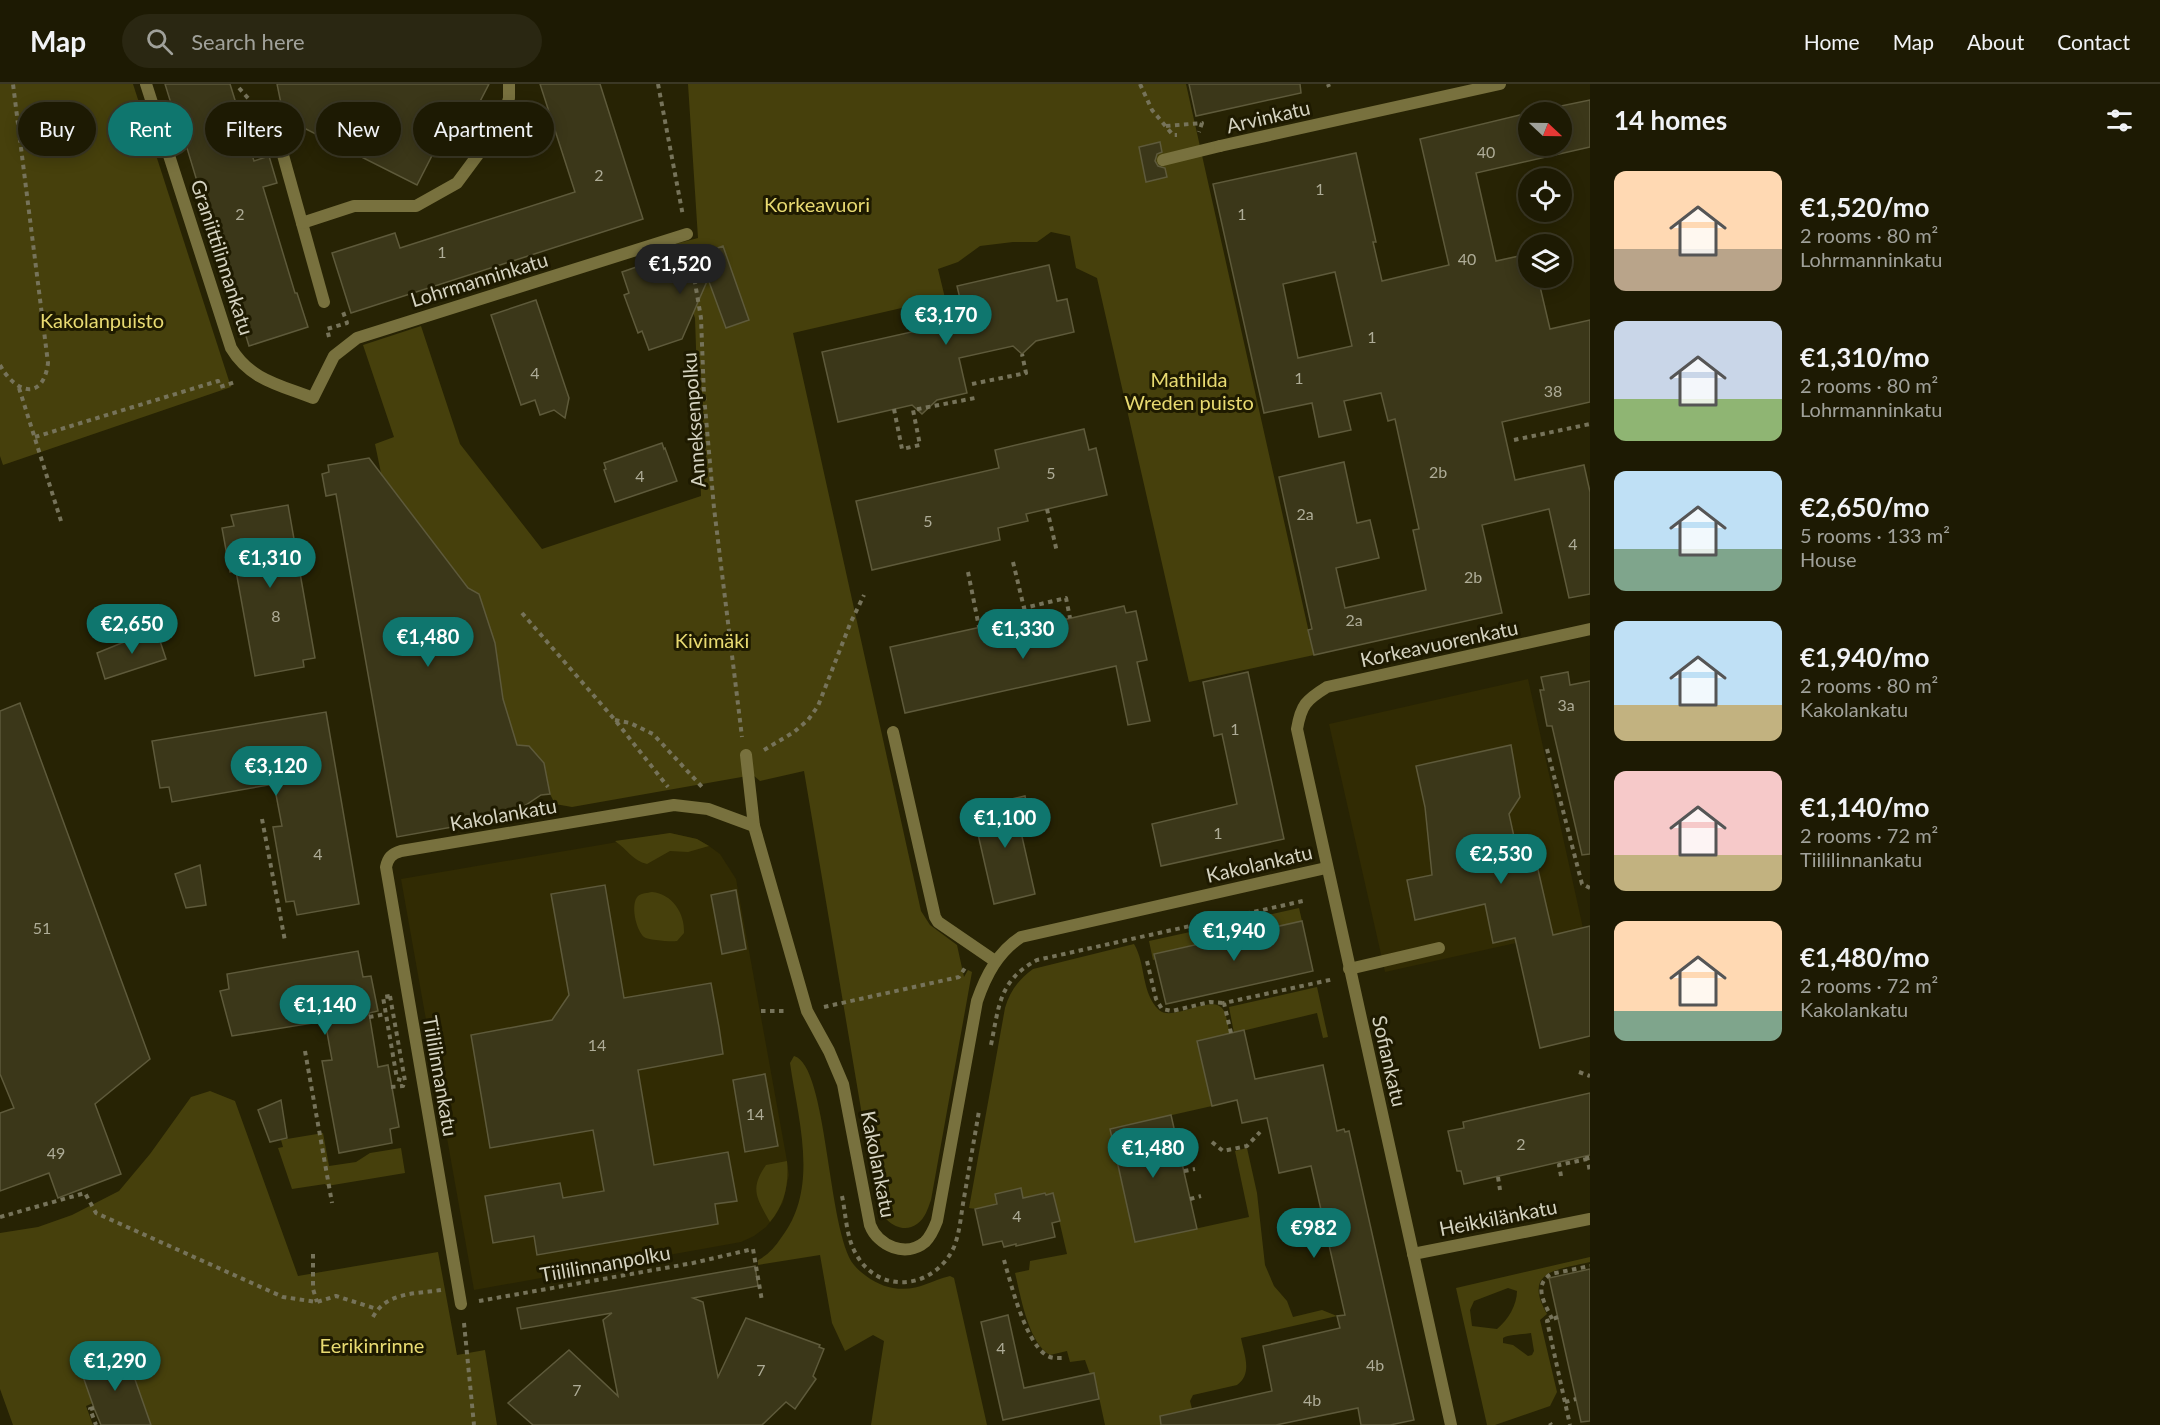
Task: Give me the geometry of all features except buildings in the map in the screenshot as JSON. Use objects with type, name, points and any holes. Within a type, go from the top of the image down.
[{"type":"street","name":"Graniittilinnankatu","points":[[146,84],[231,348],[239,362],[251,372],[313,398]]},
{"type":"street","points":[[302,222],[354,206],[416,206],[457,183],[504,116],[509,98],[509,84]]},
{"type":"street","name":"Arvinkatu","points":[[1163,160],[1500,84]]},
{"type":"street","points":[[283,156],[324,302]]},
{"type":"street","name":"Lohrmanninkatu","points":[[313,398],[334,356],[357,338],[687,234]]},
{"type":"street","name":"Korkeavuorenkatu","points":[[1302,706],[1312,696],[1327,687],[1590,629]]},
{"type":"street","name":"Sofiankatu","points":[[1302,706],[1297,729],[1451,1425]]},
{"type":"street","points":[[893,732],[935,917],[938,922],[995,961]]},
{"type":"street","points":[[746,755],[754,826]]},
{"type":"street","name":"Kakolankatu","points":[[391,855],[412,849],[674,805],[708,809],[754,826],[807,1011],[829,1051],[843,1084],[872,1230],[879,1241],[901,1249],[922,1244],[930,1236],[937,1221],[977,1001],[983,982],[1004,950],[1022,937],[1326,868]]},
{"type":"street","name":"Tiililinnankatu","points":[[391,855],[386,867],[461,1304]]},
{"type":"street","points":[[1349,969],[1439,948]]},
{"type":"street","name":"Heikkilänkatu","points":[[1413,1254],[1590,1219]]},
{"type":"path","points":[[0,365],[10,380],[28,390],[36,388],[45,377],[48,363],[13,84]]},
{"type":"path","name":"Anneksenpolku","points":[[658,84],[701,318],[704,396],[714,508],[746,755]]},
{"type":"path","points":[[1140,84],[1152,110],[1173,135],[1183,136]]},
{"type":"path","points":[[239,88],[251,102]]},
{"type":"path","points":[[1166,126],[1202,123],[1198,132],[1191,134]]},
{"type":"path","points":[[972,384],[1026,374],[1022,354]]},
{"type":"path","points":[[35,437],[218,381],[220,387],[231,384]]},
{"type":"path","points":[[19,387],[61,520]]},
{"type":"path","points":[[894,409],[902,449],[920,445],[913,410],[975,398]]},
{"type":"path","points":[[1514,440],[1590,424]]},
{"type":"path","points":[[1047,509],[1057,552]]},
{"type":"path","points":[[1013,562],[1024,608],[1066,598],[1070,618]]},
{"type":"path","points":[[969,572],[979,627]]},
{"type":"path","points":[[746,755],[764,750],[794,732],[808,720],[818,706],[850,624],[864,596]]},
{"type":"path","points":[[522,613],[667,783]]},
{"type":"path","points":[[615,720],[630,723],[653,734],[703,786],[708,809]]},
{"type":"path","points":[[1547,749],[1582,884],[1590,888]]},
{"type":"path","points":[[262,819],[285,942]]},
{"type":"path","points":[[989,1056],[999,1007],[1007,986],[1018,972],[1037,960],[1303,901]]},
{"type":"path","points":[[1147,961],[1156,999],[1162,1009],[1172,1011],[1210,1002],[1224,1003],[1322,981]]},
{"type":"path","points":[[843,1002],[959,977],[965,968]]},
{"type":"path","points":[[1224,1003],[1231,1033]]},
{"type":"path","points":[[761,1011],[807,1011]]},
{"type":"path","points":[[369,1017],[386,1014]]},
{"type":"path","points":[[305,1051],[332,1203]]},
{"type":"path","points":[[1579,1072],[1590,1076]]},
{"type":"path","points":[[392,1087],[402,1086],[405,1081]]},
{"type":"path","points":[[841,1189],[852,1245],[870,1272],[887,1280],[903,1282],[921,1281],[933,1274],[946,1261],[957,1237],[981,1100]]},
{"type":"path","points":[[1212,1142],[1223,1151],[1247,1146],[1260,1132]]},
{"type":"path","points":[[1178,1144],[1197,1145]]},
{"type":"path","points":[[1561,1176],[1559,1165],[1587,1158],[1590,1172]]},
{"type":"path","points":[[1184,1171],[1195,1169]]},
{"type":"path","points":[[1498,1177],[1500,1190]]},
{"type":"path","points":[[0,1217],[85,1193],[96,1213],[283,1297],[317,1302],[336,1296],[377,1309]]},
{"type":"path","points":[[1190,1199],[1201,1196]]},
{"type":"path","name":"Tiililinnanpolku","points":[[461,1304],[693,1263],[753,1249],[762,1301]]},
{"type":"path","points":[[313,1254],[314,1288],[317,1302]]},
{"type":"path","points":[[1004,1260],[1014,1296],[1038,1348],[1047,1357],[1064,1358]]},
{"type":"path","points":[[1552,1319],[1542,1295],[1542,1285],[1546,1278],[1551,1274],[1590,1266]]},
{"type":"path","points":[[373,1317],[385,1301],[458,1287]]},
{"type":"path","points":[[1558,1317],[1547,1321],[1570,1425]]},
{"type":"path","points":[[464,1319],[474,1425]]},
{"type":"path","points":[[1565,1402],[1576,1399]]},
{"type":"path","points":[[94,1408],[90,1410],[96,1425]]},
{"type":"shaded area","points":[[1528,679],[1583,928],[1385,972],[1329,724]]},
{"type":"shaded area","points":[[670,833],[697,839],[709,846],[720,854],[736,879],[787,1161],[789,1175],[783,1202],[766,1227],[741,1242],[474,1290],[401,879]]},
{"type":"green space","name":"Kakolanpuisto","points":[[0,84],[133,84],[139,102],[108,102],[108,156],[156,156],[231,387],[3,465],[0,456]]},
{"type":"green space","points":[[688,84],[1186,84],[1314,655],[1189,682],[1097,278],[1076,268],[1070,236],[1051,232],[1037,242],[980,246],[958,262],[938,269],[945,298],[793,333],[921,911],[930,925],[957,945],[964,977],[968,970],[972,972],[931,1200],[922,1219],[911,1227],[898,1227],[887,1220],[877,1204],[804,771],[760,781],[753,775],[572,807],[555,804],[550,794],[544,763],[529,746],[517,745],[503,699],[495,643],[479,594],[468,588],[381,473],[375,444],[394,437],[363,345],[421,326],[460,444],[542,549],[701,496],[695,318],[671,245],[698,238]]},
{"type":"green space","points":[[670,833],[697,839],[709,846],[688,852],[670,851],[647,864],[634,858],[615,841]]},
{"type":"green space","points":[[652,892],[666,896],[680,912],[684,933],[677,941],[646,938],[641,934],[635,917],[634,905],[638,896]]},
{"type":"green space","points":[[1299,908],[1302,921],[1155,954],[1156,959],[1153,960],[1149,941]]},
{"type":"green space","points":[[1134,944],[1149,995],[1159,1010],[1174,1013],[1203,1005],[1219,1006],[1225,1013],[1230,1034],[1197,1041],[1212,1106],[1110,1129],[1135,1242],[1249,1217],[1235,1151],[1247,1148],[1257,1193],[1265,1265],[1274,1286],[1287,1301],[1293,1317],[1322,1310],[1337,1316],[1241,1338],[1246,1363],[1242,1380],[1237,1385],[1193,1395],[1190,1401],[1192,1409],[1177,1425],[1105,1425],[1094,1374],[1090,1374],[1085,1360],[1070,1362],[1067,1351],[1050,1355],[1036,1340],[1026,1318],[1015,1273],[1029,1270],[1030,1261],[1067,1254],[1053,1194],[1046,1195],[1045,1193],[1023,1198],[1021,1189],[990,1206],[969,1208],[1005,1008],[1012,991],[1019,981],[1033,969]]},
{"type":"green space","points":[[1317,987],[1328,1037],[1323,1038],[1317,1013],[1234,1033],[1229,1007]]},
{"type":"green space","points":[[794,1056],[805,1066],[814,1088],[838,1219],[845,1247],[854,1265],[871,1280],[893,1288],[909,1289],[950,1276],[954,1278],[987,1425],[871,1425],[884,1341],[873,1335],[845,1351],[832,1323],[820,1255],[758,1265],[758,1260],[765,1256],[781,1238],[793,1218],[800,1198],[803,1153],[790,1063]]},
{"type":"green space","name":"Eerikinrinne","points":[[210,1091],[235,1101],[298,1276],[438,1252],[457,1355],[485,1350],[497,1425],[151,1425],[124,1352],[80,1368],[93,1403],[86,1406],[93,1425],[13,1425],[0,1389],[0,1233],[38,1227],[72,1215],[119,1191],[150,1154],[191,1097]]},
{"type":"green space","points":[[323,1133],[329,1166],[356,1162],[370,1153],[401,1148],[405,1173],[327,1186],[325,1184],[292,1189],[278,1148],[283,1147],[281,1140]]},
{"type":"green space","points":[[787,1161],[785,1193],[770,1222],[756,1188],[766,1165]]},
{"type":"green space","points":[[1590,1257],[1590,1262],[1556,1270],[1541,1280],[1540,1299],[1547,1314],[1540,1320],[1557,1392],[1550,1406],[1495,1425],[1487,1425],[1456,1288]],"holes":[[[1508,1288],[1517,1291],[1517,1296],[1511,1312],[1501,1325],[1497,1329],[1472,1326],[1470,1310],[1474,1301]],[[1531,1333],[1534,1351],[1532,1355],[1528,1356],[1513,1345],[1503,1343],[1503,1338]]]},
{"type":"park label","name":"Korkeavuori","points":[[817,204]]},
{"type":"park label","name":"Mathilda Wreden puisto","points":[[1189,390]]},
{"type":"park label","name":"Kivimäki","points":[[712,640]]}]
